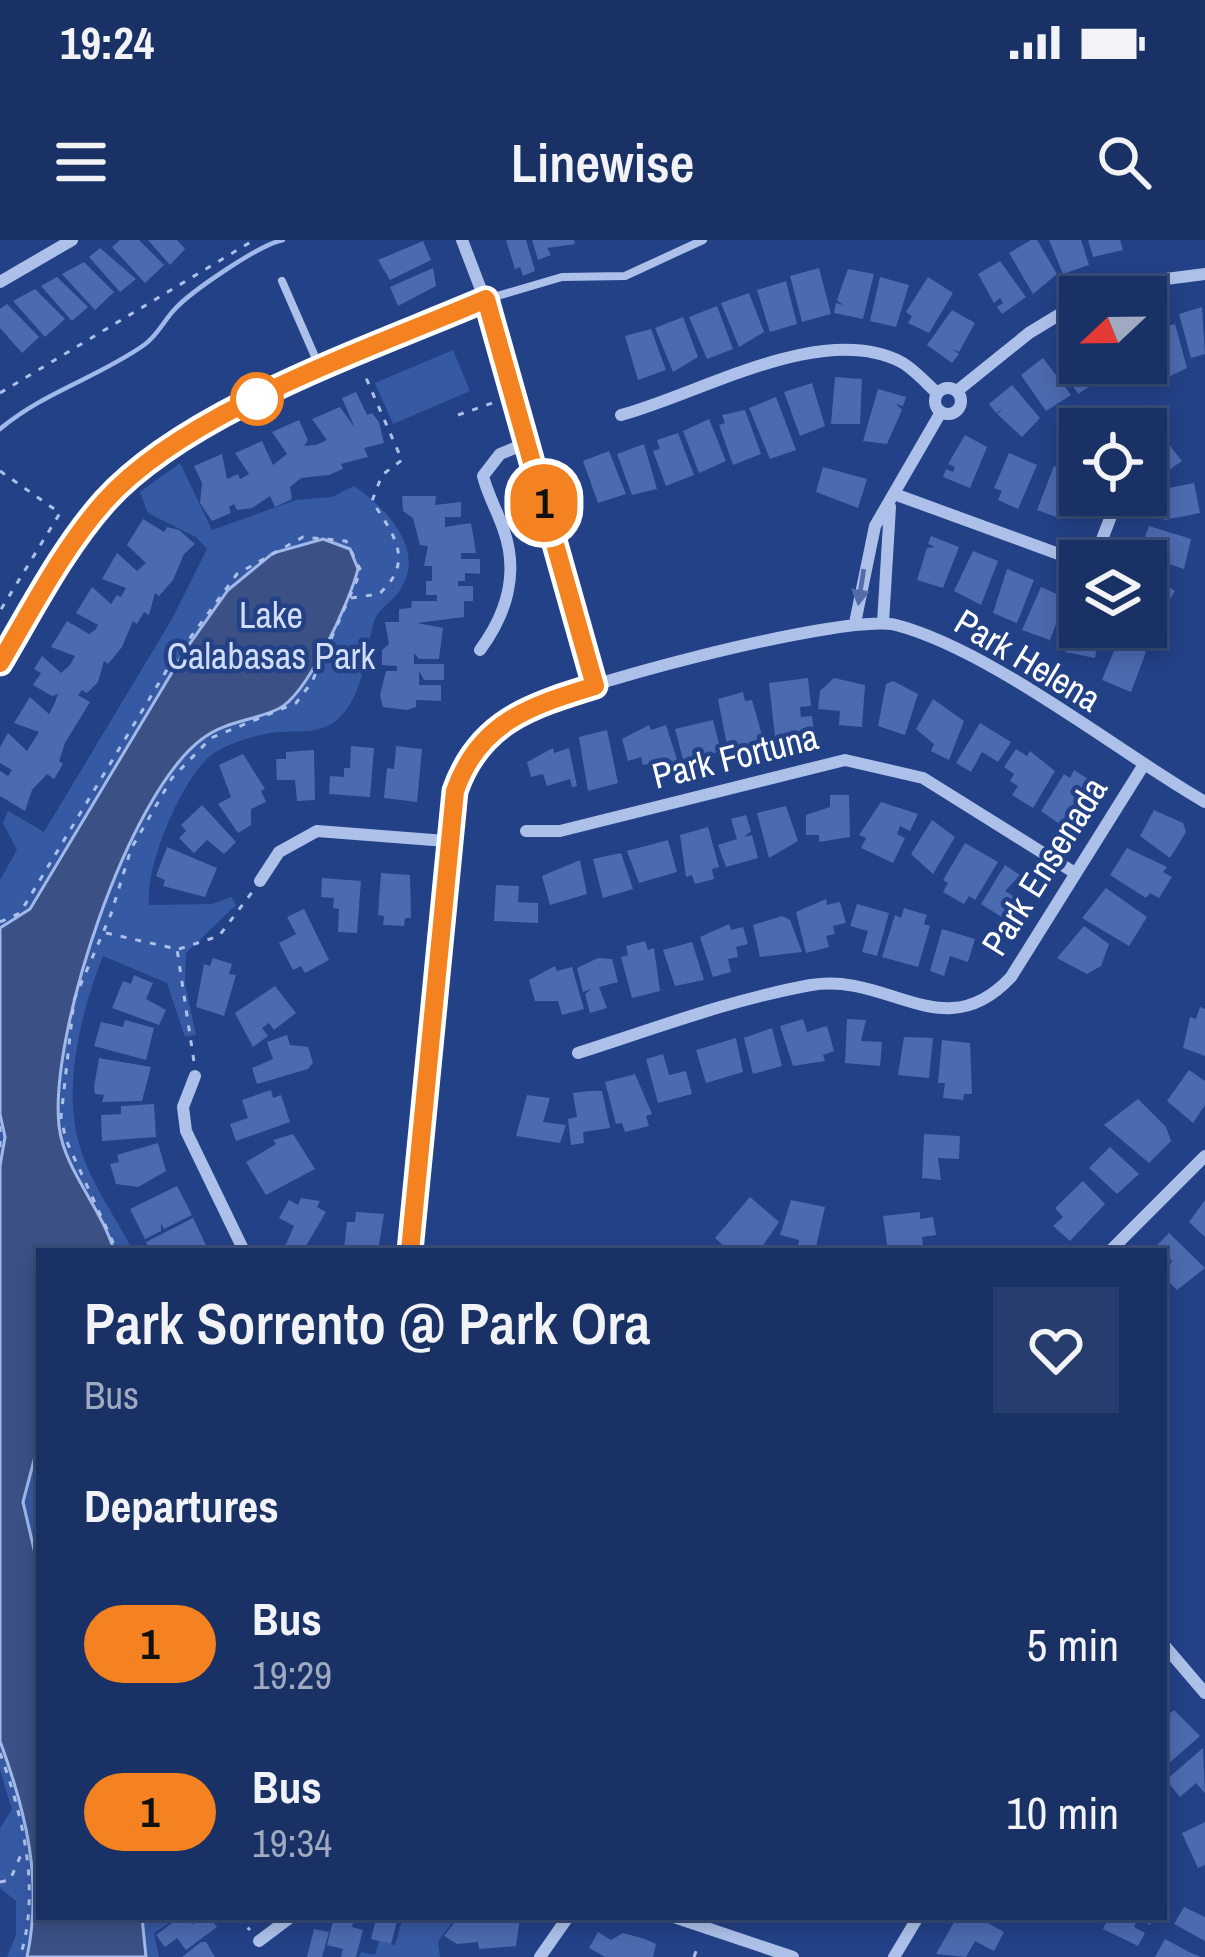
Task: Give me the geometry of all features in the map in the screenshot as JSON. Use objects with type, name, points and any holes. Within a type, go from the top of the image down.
[{"type":"street","points":[[0,282],[72,240]]},
{"type":"street","points":[[462,240],[486,299],[595,686]]},
{"type":"street","points":[[1167,282],[1205,274]]},
{"type":"street","points":[[0,664],[92,516],[142,464],[188,434],[486,299]]},
{"type":"street","points":[[957,391],[1059,315]]},
{"type":"street","points":[[621,415],[820,350],[864,352],[902,362],[937,393],[941,412],[870,538],[856,623]]},
{"type":"street","points":[[937,393],[949,387],[957,391]]},
{"type":"street","points":[[941,412],[960,407],[957,391]]},
{"type":"street","points":[[481,650],[499,625],[510,589],[505,531],[483,476],[500,454],[527,443]]},
{"type":"street","points":[[894,501],[1075,560],[1096,555],[1111,516]]},
{"type":"street","points":[[883,622],[894,501]]},
{"type":"street","name":"Park Helena","points":[[410,1248],[446,841],[455,791],[482,738],[525,709],[820,627],[883,622],[931,636],[973,657],[1205,802]]},
{"type":"street","name":"Park Fortuna","points":[[526,831],[560,830],[844,760],[923,778],[1075,873]]},
{"type":"street","name":"Park Ensenada","points":[[578,1053],[810,986],[856,986],[946,1011],[965,1010],[1011,977],[1143,766]]},
{"type":"street","points":[[260,881],[279,851],[317,831],[446,841]]},
{"type":"street","points":[[195,1076],[183,1107],[186,1131],[243,1248]]},
{"type":"street","points":[[1113,1248],[1205,1156]]},
{"type":"street","points":[[1167,1649],[1205,1693]]},
{"type":"street","points":[[259,1940],[287,1920]]},
{"type":"street","points":[[540,1957],[566,1920]]},
{"type":"street","points":[[683,1920],[793,1957]]},
{"type":"street","points":[[894,1957],[916,1920]]},
{"type":"lane","points":[[486,299],[532,282],[625,276],[703,240]]},
{"type":"lane","points":[[282,281],[321,372]]},
{"type":"path","points":[[0,393],[254,240]]},
{"type":"path","points":[[349,597],[379,595],[397,573],[400,556],[392,528],[372,500],[382,475],[402,460],[362,371]]},
{"type":"path","points":[[458,415],[500,400]]},
{"type":"path","points":[[0,471],[71,520]]},
{"type":"path","points":[[0,611],[60,513]]},
{"type":"path","points":[[0,922],[20,913],[168,668],[237,574],[287,543],[337,537],[354,549],[360,561],[349,597],[312,682],[296,703],[211,738],[172,778],[131,849],[68,1021],[61,1117],[66,1140],[116,1248]]},
{"type":"path","points":[[104,932],[177,949],[218,936],[260,881]]},
{"type":"path","points":[[177,949],[195,1076]]},
{"type":"path","points":[[0,1126],[0,1148]]},
{"type":"path","points":[[0,1753],[18,1803],[25,1850],[29,1924],[20,1957]]},
{"type":"path","points":[[0,1882],[10,1880],[25,1850]]},
{"type":"path","points":[[240,1920],[259,1940]]},
{"type":"path","points":[[694,1957],[699,1943]]},
{"type":"green space","points":[[453,350],[470,391],[393,424],[375,383]]},
{"type":"green space","name":"Lake Calabasas Park","points":[[180,463],[212,530],[296,500],[332,497],[354,486],[390,518],[409,560],[400,590],[375,619],[358,686],[339,718],[315,730],[263,734],[223,748],[199,768],[176,805],[153,869],[149,905],[212,904],[231,897],[236,905],[186,953],[185,984],[196,1035],[185,1037],[167,983],[103,956],[87,1002],[73,1077],[75,1127],[92,1176],[131,1248],[36,1248],[36,1920],[174,1920],[154,1933],[159,1957],[7,1957],[16,1935],[16,1901],[0,1888],[0,1828],[12,1810],[0,1770],[0,880],[17,850],[3,823],[8,811],[44,832],[172,619],[207,549],[196,537],[148,513],[140,492]]},
{"type":"green space","points":[[402,1920],[454,1920],[438,1942],[440,1957],[359,1957],[361,1952],[375,1955],[379,1941],[395,1945]]},
{"type":"shaded area","points":[[323,539],[350,549],[358,569],[346,603],[326,646],[289,701],[211,733],[174,768],[122,861],[80,978],[67,1034],[59,1085],[62,1142],[113,1248],[36,1248],[36,1452],[23,1502],[36,1558],[36,1920],[142,1920],[146,1957],[27,1957],[33,1901],[29,1847],[0,1741],[0,1166],[5,1137],[0,1114],[0,928],[30,909],[186,649],[228,590],[273,553]]},
{"type":"building","points":[[120,240],[139,240],[164,265],[145,283],[112,247]]},
{"type":"building","points":[[148,240],[177,240],[185,249],[170,265]]},
{"type":"building","points":[[506,240],[526,240],[535,271],[523,276],[520,267],[515,269]]},
{"type":"building","points":[[532,240],[574,240],[575,244],[547,248],[551,255],[538,260]]},
{"type":"building","points":[[1037,240],[1057,274],[1033,294],[1009,253]]},
{"type":"building","points":[[1049,240],[1081,240],[1089,265],[1063,274]]},
{"type":"building","points":[[1088,240],[1120,240],[1123,250],[1093,257]]},
{"type":"building","points":[[423,241],[431,260],[390,280],[378,260]]},
{"type":"building","points":[[100,248],[136,279],[120,292],[89,257]]},
{"type":"building","points":[[1000,261],[1026,297],[1002,314],[997,307],[1003,303],[1000,298],[994,303],[978,274]]},
{"type":"building","points":[[84,262],[114,292],[95,310],[62,274]]},
{"type":"building","points":[[433,268],[436,286],[398,306],[390,287]]},
{"type":"building","points":[[819,268],[831,314],[802,322],[790,276]]},
{"type":"building","points":[[848,269],[874,274],[863,319],[834,313],[836,303],[843,305],[837,300]]},
{"type":"building","points":[[57,277],[88,307],[72,321],[41,286]]},
{"type":"building","points":[[880,277],[909,285],[896,327],[870,321]]},
{"type":"building","points":[[928,277],[953,293],[929,333],[908,323],[912,316],[906,312]]},
{"type":"building","points":[[786,281],[797,324],[770,332],[757,290]]},
{"type":"building","points":[[35,289],[65,319],[45,337],[13,301]]},
{"type":"building","points":[[749,293],[764,332],[739,347],[721,303]]},
{"type":"building","points":[[7,304],[39,337],[22,353],[0,328],[0,309]]},
{"type":"building","points":[[717,306],[733,349],[707,359],[689,317]]},
{"type":"building","points":[[1202,307],[1205,354],[1191,358],[1179,314]]},
{"type":"building","points":[[952,310],[975,323],[959,352],[952,349],[959,354],[952,363],[927,345]]},
{"type":"building","points":[[683,317],[698,357],[673,372],[655,328]]},
{"type":"building","points":[[1175,324],[1187,368],[1167,378],[1167,326]]},
{"type":"building","points":[[651,329],[666,370],[638,380],[625,336]]},
{"type":"building","points":[[1043,358],[1071,395],[1046,411],[1021,375]]},
{"type":"building","points":[[835,377],[862,379],[860,424],[831,424]]},
{"type":"building","points":[[812,383],[825,426],[800,436],[784,392]]},
{"type":"building","points":[[1072,384],[1094,384],[1078,394]]},
{"type":"building","points":[[1012,385],[1040,418],[1022,437],[997,414],[1003,409],[996,413],[989,404]]},
{"type":"building","points":[[878,389],[906,397],[903,406],[896,404],[902,410],[887,444],[863,441]]},
{"type":"building","points":[[356,392],[367,415],[372,413],[379,422],[384,443],[364,448],[368,457],[341,464],[343,469],[329,475],[301,478],[290,487],[292,499],[275,507],[270,496],[252,508],[237,510],[234,504],[229,507],[231,513],[212,521],[200,503],[202,483],[194,466],[222,454],[227,479],[238,474],[240,479],[249,474],[235,453],[262,441],[273,465],[287,454],[272,432],[299,420],[308,440],[304,446],[316,445],[327,440],[312,419],[340,407],[355,428],[342,398]]},
{"type":"building","points":[[776,397],[796,450],[770,459],[749,408]]},
{"type":"building","points":[[745,410],[761,454],[733,465],[719,425],[725,423],[722,415]]},
{"type":"building","points":[[709,419],[726,461],[699,473],[683,431]]},
{"type":"building","points":[[678,433],[694,475],[666,486],[653,451],[660,449],[657,440]]},
{"type":"building","points":[[965,435],[987,447],[970,488],[943,477],[946,469],[953,472],[955,467],[948,464]]},
{"type":"building","points":[[1167,442],[1182,461],[1167,471]]},
{"type":"building","points":[[644,444],[657,489],[632,495],[617,454]]},
{"type":"building","points":[[609,451],[626,494],[598,503],[583,461]]},
{"type":"building","points":[[1009,453],[1037,465],[1018,509],[998,500],[1002,491],[994,488]]},
{"type":"building","points":[[1054,466],[1059,468],[1059,516],[1063,516],[1062,519],[1037,510]]},
{"type":"building","points":[[823,467],[867,479],[858,508],[816,492]]},
{"type":"building","points":[[1194,483],[1200,513],[1164,520],[1167,488]]},
{"type":"building","points":[[402,496],[436,496],[435,505],[461,502],[461,517],[445,517],[445,527],[471,523],[476,553],[461,553],[461,559],[480,559],[480,574],[465,573],[465,581],[458,581],[458,586],[473,586],[473,601],[464,601],[464,617],[417,623],[443,628],[439,659],[419,659],[414,653],[414,664],[444,664],[444,680],[424,680],[419,671],[419,685],[441,685],[441,701],[416,700],[416,707],[407,710],[383,707],[380,695],[386,671],[397,671],[397,666],[382,665],[382,650],[389,644],[385,622],[399,622],[399,609],[411,608],[412,601],[437,601],[437,595],[426,595],[426,581],[432,581],[432,566],[424,566],[428,546],[420,545],[413,518],[403,511]]},
{"type":"building","points":[[143,519],[164,532],[167,527],[179,530],[195,544],[184,554],[173,580],[159,596],[155,593],[149,615],[144,612],[137,624],[133,621],[122,647],[108,664],[104,661],[98,682],[78,695],[90,702],[65,743],[59,761],[63,764],[54,779],[47,774],[32,790],[25,811],[0,796],[0,771],[8,776],[12,770],[0,763],[0,747],[8,733],[27,751],[39,732],[14,723],[30,697],[49,714],[58,694],[52,696],[33,685],[41,673],[34,669],[42,656],[61,673],[70,665],[75,656],[51,647],[67,621],[89,634],[95,630],[98,625],[76,613],[92,587],[111,604],[117,595],[121,597],[126,588],[102,579],[117,553],[137,571],[146,563],[127,545]]},
{"type":"building","points":[[1149,526],[1191,539],[1184,569],[1167,563],[1167,540],[1144,540]]},
{"type":"building","points":[[931,536],[959,547],[943,588],[917,580],[927,548],[935,547],[928,544]]},
{"type":"building","points":[[973,551],[998,561],[981,605],[954,591]]},
{"type":"building","points":[[1007,569],[1034,580],[1017,623],[993,613]]},
{"type":"building","points":[[1041,587],[1059,595],[1059,616],[1050,640],[1022,630]]},
{"type":"building","points":[[1066,648],[1097,648],[1095,658],[1065,652]]},
{"type":"building","points":[[1115,648],[1146,652],[1131,692],[1102,680]]},
{"type":"building","points":[[808,678],[811,706],[800,707],[801,717],[812,716],[814,733],[775,737],[769,683]]},
{"type":"building","points":[[834,678],[865,685],[862,727],[839,725],[840,711],[818,709],[820,691]]},
{"type":"building","points":[[893,681],[918,694],[905,735],[878,726],[886,684]]},
{"type":"building","points":[[743,692],[745,701],[752,700],[764,742],[728,751],[718,699]]},
{"type":"building","points":[[933,699],[964,721],[949,760],[931,751],[934,744],[916,729]]},
{"type":"building","points":[[713,720],[721,751],[684,763],[675,729]]},
{"type":"building","points":[[980,723],[1011,742],[998,762],[982,752],[971,772],[956,763]]},
{"type":"building","points":[[649,725],[651,730],[666,725],[679,766],[654,773],[652,763],[643,765],[641,757],[628,761],[622,739]]},
{"type":"building","points":[[607,730],[618,783],[588,791],[579,737]]},
{"type":"building","points":[[351,746],[374,748],[370,797],[329,794],[330,776],[344,777],[344,768],[350,768]]},
{"type":"building","points":[[396,746],[422,749],[417,802],[384,798],[387,768],[394,769]]},
{"type":"building","points":[[553,748],[554,753],[569,748],[577,786],[572,787],[570,779],[547,786],[543,774],[531,777],[527,762]]},
{"type":"building","points":[[1016,749],[1027,756],[1030,751],[1055,771],[1033,808],[1012,795],[1018,786],[1010,781],[1014,774],[1004,767]]},
{"type":"building","points":[[314,750],[315,800],[297,801],[295,780],[277,780],[276,759],[286,759],[286,752]]},
{"type":"building","points":[[243,754],[265,789],[261,791],[266,802],[251,809],[251,825],[238,833],[218,804],[231,797],[219,765]]},
{"type":"building","points":[[1074,770],[1091,781],[1087,789],[1093,792],[1064,827],[1041,811],[1064,774],[1070,778]]},
{"type":"building","points":[[830,795],[849,795],[850,837],[819,842],[819,835],[806,835],[806,815],[830,807]]},
{"type":"building","points":[[881,802],[918,814],[910,831],[900,826],[897,834],[905,838],[893,863],[861,848],[866,838],[859,835]]},
{"type":"building","points":[[202,805],[236,842],[224,854],[207,840],[194,853],[179,838],[186,831],[181,825]]},
{"type":"building","points":[[786,806],[798,841],[769,858],[757,813]]},
{"type":"building","points":[[1154,810],[1183,823],[1186,832],[1170,858],[1140,836]]},
{"type":"building","points":[[746,815],[751,831],[744,837],[752,835],[758,858],[726,867],[718,845],[737,839],[731,819]]},
{"type":"building","points":[[932,820],[955,837],[933,874],[911,854]]},
{"type":"building","points":[[708,827],[719,867],[712,869],[714,879],[695,884],[692,875],[686,877],[680,835]]},
{"type":"building","points":[[668,840],[677,872],[639,883],[627,851]]},
{"type":"building","points":[[965,843],[998,862],[975,900],[969,896],[964,904],[943,892],[948,883],[943,880]]},
{"type":"building","points":[[167,847],[217,868],[205,897],[163,886],[165,880],[156,876]]},
{"type":"building","points":[[1127,848],[1167,867],[1163,872],[1172,877],[1159,898],[1150,893],[1146,898],[1110,875]]},
{"type":"building","points":[[621,853],[633,889],[603,898],[593,859]]},
{"type":"building","points":[[580,860],[587,894],[550,905],[542,876]]},
{"type":"building","points":[[1005,865],[1020,875],[1005,891],[1023,902],[1011,923],[981,904]]},
{"type":"building","points":[[381,873],[410,875],[411,918],[405,918],[404,926],[383,925],[384,916],[378,915]]},
{"type":"building","points":[[322,878],[361,881],[357,933],[338,932],[339,909],[333,908],[334,898],[321,897]]},
{"type":"building","points":[[496,885],[519,886],[518,902],[538,903],[538,923],[494,921]]},
{"type":"building","points":[[1106,888],[1147,917],[1129,946],[1082,918]]},
{"type":"building","points":[[826,899],[827,905],[840,902],[846,923],[833,926],[835,934],[826,936],[829,947],[806,953],[796,912]]},
{"type":"building","points":[[857,904],[889,913],[877,956],[862,952],[868,931],[850,926]]},
{"type":"building","points":[[904,908],[927,915],[924,924],[930,926],[918,967],[882,957],[895,915],[901,918]]},
{"type":"building","points":[[304,909],[329,960],[305,973],[301,966],[293,970],[279,943],[296,934],[287,917]]},
{"type":"building","points":[[782,916],[790,920],[802,952],[760,957],[753,925]]},
{"type":"building","points":[[729,924],[731,930],[743,927],[748,944],[736,947],[738,957],[728,959],[731,972],[713,977],[700,937]]},
{"type":"building","points":[[1084,926],[1109,944],[1101,966],[1087,974],[1057,958]]},
{"type":"building","points":[[942,929],[975,939],[968,962],[950,956],[944,976],[930,971]]},
{"type":"building","points":[[645,941],[648,950],[654,948],[660,991],[632,998],[621,957],[628,955],[626,946]]},
{"type":"building","points":[[692,942],[704,980],[675,986],[663,950]]},
{"type":"building","points":[[213,958],[232,964],[229,974],[236,975],[224,1016],[196,1007],[204,964],[210,966]]},
{"type":"building","points":[[598,958],[612,959],[618,982],[599,987],[607,1008],[590,1013],[585,994],[591,989],[583,992],[577,968]]},
{"type":"building","points":[[555,966],[557,971],[572,967],[584,1009],[562,1015],[558,1001],[535,1001],[529,980]]},
{"type":"building","points":[[134,975],[153,983],[146,999],[166,1010],[159,1025],[112,1008],[123,981],[131,984]]},
{"type":"building","points":[[275,986],[296,1013],[274,1030],[269,1023],[262,1028],[268,1036],[253,1047],[235,1013]]},
{"type":"building","points":[[1200,1007],[1205,1009],[1205,1056],[1183,1048],[1190,1017],[1196,1019]]},
{"type":"building","points":[[803,1019],[807,1032],[827,1026],[834,1051],[823,1055],[825,1061],[793,1066],[780,1026]]},
{"type":"building","points":[[847,1019],[866,1020],[861,1041],[882,1042],[880,1066],[845,1063]]},
{"type":"building","points":[[125,1020],[154,1028],[146,1060],[94,1046],[101,1022],[123,1027]]},
{"type":"building","points":[[772,1028],[782,1066],[753,1074],[744,1038]]},
{"type":"building","points":[[287,1035],[290,1045],[308,1047],[313,1063],[308,1069],[257,1084],[252,1068],[273,1059],[267,1042]]},
{"type":"building","points":[[904,1037],[933,1038],[929,1078],[898,1075]]},
{"type":"building","points":[[736,1038],[743,1072],[706,1083],[696,1050]]},
{"type":"building","points":[[942,1040],[970,1043],[972,1094],[964,1094],[963,1100],[943,1098],[945,1083],[938,1083]]},
{"type":"building","points":[[663,1054],[669,1075],[686,1071],[692,1094],[658,1103],[646,1059]]},
{"type":"building","points":[[99,1058],[151,1067],[142,1101],[102,1102],[104,1095],[95,1094],[94,1087]]},
{"type":"building","points":[[1189,1070],[1205,1081],[1205,1105],[1193,1123],[1167,1101]]},
{"type":"building","points":[[635,1074],[652,1114],[646,1116],[649,1126],[625,1132],[622,1123],[616,1124],[605,1082]]},
{"type":"building","points":[[271,1090],[273,1098],[281,1095],[290,1122],[236,1141],[230,1124],[248,1118],[242,1100]]},
{"type":"building","points":[[602,1091],[610,1128],[583,1132],[584,1143],[571,1145],[568,1119],[577,1117],[573,1093]]},
{"type":"building","points":[[527,1095],[550,1098],[543,1122],[566,1125],[560,1143],[516,1136]]},
{"type":"building","points":[[1138,1099],[1166,1127],[1171,1141],[1149,1163],[1104,1125]]},
{"type":"building","points":[[154,1104],[156,1137],[102,1141],[101,1115],[121,1114],[121,1106]]},
{"type":"building","points":[[293,1134],[315,1169],[266,1195],[246,1162],[276,1144],[273,1140]]},
{"type":"building","points":[[924,1134],[960,1136],[959,1159],[938,1158],[941,1180],[922,1178]]},
{"type":"building","points":[[158,1143],[166,1171],[138,1187],[116,1184],[110,1164],[119,1162],[117,1155]]},
{"type":"building","points":[[1110,1147],[1139,1174],[1117,1194],[1089,1168]]},
{"type":"building","points":[[1083,1181],[1105,1204],[1070,1241],[1053,1226],[1063,1217],[1055,1208]]},
{"type":"building","points":[[177,1186],[192,1215],[164,1229],[161,1223],[161,1231],[145,1239],[130,1209]]},
{"type":"building","points":[[750,1197],[779,1222],[761,1248],[726,1248],[715,1238]]},
{"type":"building","points":[[301,1198],[320,1201],[317,1207],[326,1212],[305,1248],[284,1248],[294,1226],[279,1218],[289,1200],[298,1205]]},
{"type":"building","points":[[791,1200],[825,1207],[816,1248],[798,1248],[799,1240],[780,1235]]},
{"type":"building","points":[[1205,1200],[1205,1237],[1189,1222]]},
{"type":"building","points":[[356,1212],[384,1214],[378,1248],[344,1248],[347,1222],[355,1222]]},
{"type":"building","points":[[920,1212],[920,1219],[933,1217],[936,1235],[922,1237],[919,1248],[888,1248],[883,1216]]},
{"type":"building","points":[[193,1218],[207,1247],[149,1248],[146,1242]]},
{"type":"building","points":[[1169,1233],[1205,1268],[1177,1290],[1167,1280],[1172,1261],[1167,1248],[1157,1245]]},
{"type":"building","points":[[1174,1710],[1200,1736],[1168,1764],[1167,1752],[1167,1716]]},
{"type":"building","points":[[1203,1748],[1205,1793],[1196,1783],[1180,1797],[1167,1779]]},
{"type":"building","points":[[1205,1822],[1205,1865],[1198,1868],[1182,1833]]},
{"type":"building","points":[[1184,1907],[1205,1917],[1205,1941],[1174,1924]]},
{"type":"building","points":[[176,1920],[193,1924],[211,1920],[217,1927],[186,1950],[177,1938],[165,1947],[156,1935]]},
{"type":"building","points":[[333,1920],[353,1920],[352,1927],[363,1930],[356,1957],[341,1957],[343,1949],[327,1945]]},
{"type":"building","points":[[367,1920],[397,1920],[391,1944],[371,1939],[375,1923]]},
{"type":"building","points":[[456,1920],[520,1920],[516,1946],[479,1949],[478,1942],[457,1944],[444,1936]]},
{"type":"building","points":[[955,1920],[982,1920],[1004,1932],[994,1951],[975,1941],[966,1957],[936,1954]]},
{"type":"building","points":[[1108,1920],[1137,1920],[1134,1927],[1145,1933],[1138,1946],[1103,1929]]},
{"type":"building","points":[[314,1929],[329,1932],[322,1957],[307,1957]]},
{"type":"building","points":[[598,1932],[611,1940],[623,1933],[656,1944],[653,1957],[605,1957],[589,1948]]},
{"type":"building","points":[[1165,1939],[1189,1952],[1201,1957],[1155,1957]]},
{"type":"building","points":[[201,1942],[206,1942],[215,1957],[182,1957]]},
{"type":"waterway","points":[[0,429],[144,345],[195,292],[243,259],[283,240]]},
{"type":"bus line","name":"1","points":[[0,663],[92,516],[142,464],[188,434],[256,400],[486,299],[595,686],[504,720],[482,738],[455,791],[446,841],[410,1248]]}]
